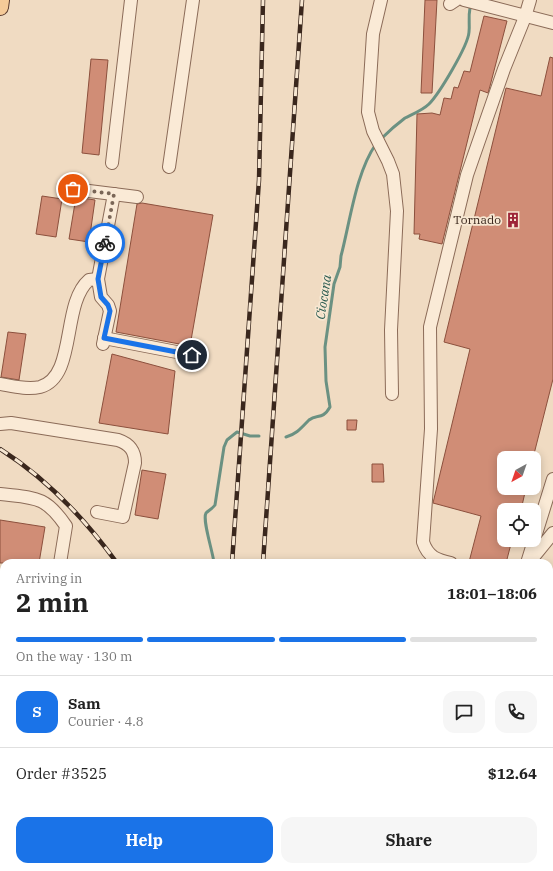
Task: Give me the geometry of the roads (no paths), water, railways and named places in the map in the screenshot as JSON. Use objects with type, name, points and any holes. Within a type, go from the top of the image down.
[{"type":"main road","points":[[0,7],[1,0]]},
{"type":"lane","points":[[112,163],[131,0]]},
{"type":"lane","points":[[169,167],[193,0]]},
{"type":"lane","points":[[381,0],[373,34],[368,112],[373,131],[393,174],[397,211],[391,330],[392,394]]},
{"type":"lane","points":[[464,0],[525,18],[553,23]]},
{"type":"lane","points":[[434,559],[425,550],[422,542],[431,429],[430,327],[467,175],[504,69],[525,18],[530,0]]},
{"type":"lane","points":[[73,189],[137,197]]},
{"type":"lane","points":[[114,194],[98,279],[101,297],[108,305],[110,311],[104,341],[192,355]]},
{"type":"lane","points":[[0,384],[34,388],[45,385],[52,380],[63,360],[77,295],[90,280],[98,279]]},
{"type":"lane","points":[[0,424],[11,423],[118,440],[129,445],[135,457],[135,463],[123,517],[97,512]]},
{"type":"lane","points":[[528,559],[553,479]]},
{"type":"lane","points":[[0,494],[37,498],[55,510],[66,526],[61,559]]},
{"type":"lane","points":[[530,559],[553,533]]},
{"type":"waterway","name":"Ciocana","points":[[382,138],[405,118],[418,112],[434,99],[464,48],[469,32],[470,8]]},
{"type":"waterway","name":"Ciocana","points":[[286,437],[302,428],[312,418],[324,414],[330,407],[326,381],[325,347],[334,284],[340,267],[341,256],[354,198],[363,169],[376,144]]},
{"type":"waterway","name":"Ciocana","points":[[213,559],[205,517],[206,513],[215,505],[224,447],[227,440],[237,432],[250,436],[259,436]]},
{"type":"railway","points":[[232,559],[259,180],[263,0]]},
{"type":"railway","points":[[263,559],[302,0]]},
{"type":"railway","points":[[0,449],[17,460],[64,500],[92,531],[114,559]]},
{"type":"place","name":"Tornado","points":[[513,220]]}]
